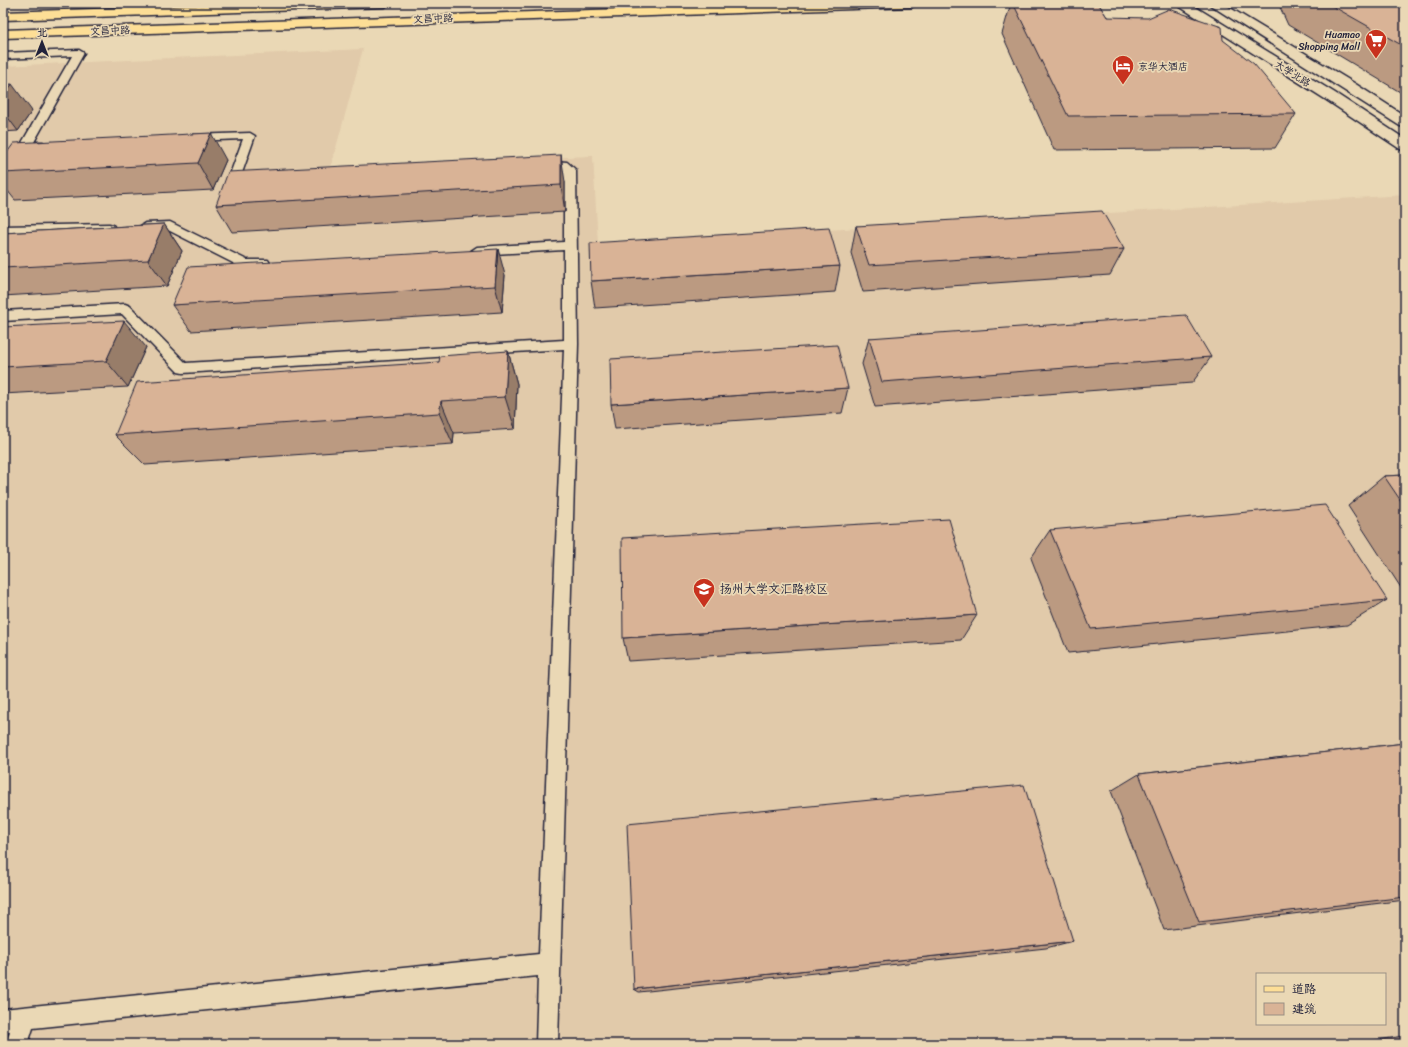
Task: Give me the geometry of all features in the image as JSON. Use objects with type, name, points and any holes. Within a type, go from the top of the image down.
[{"type":"main road","name":"文昌中路","points":[[3,16],[385,3]]},
{"type":"main road","name":"文昌中路","points":[[3,34],[580,13],[912,3]]},
{"type":"street","name":"大学北路","points":[[1180,3],[1330,96],[1405,146]]},
{"type":"street","name":"大学北路","points":[[1213,3],[1349,86],[1405,123]]},
{"type":"lane","points":[[3,56],[79,52],[18,158]]},
{"type":"lane","points":[[180,139],[250,136],[235,177],[266,176]]},
{"type":"lane","points":[[26,146],[56,144]]},
{"type":"lane","points":[[531,164],[563,164],[570,170],[571,344],[547,1044]]},
{"type":"lane","points":[[3,230],[170,226],[246,264],[277,263]]},
{"type":"lane","points":[[468,252],[571,246]]},
{"type":"lane","points":[[3,316],[125,309],[183,368],[571,344]]},
{"type":"lane","points":[[3,1020],[550,964]]},
{"type":"lane","points":[[17,1044],[26,1018]]},
{"type":"shaded area","name":"扬州大学文汇路校区","points":[[363,49],[331,166],[593,156],[598,244],[1405,195],[1405,1044],[3,1044],[3,66]]},
{"type":"building","points":[[1013,3],[1098,3],[1107,17],[1148,18],[1169,9],[1222,27],[1223,40],[1254,64],[1296,114],[1068,116]]},
{"type":"building","points":[[1327,3],[1405,3],[1405,47]]},
{"type":"building","points":[[12,84],[3,97],[3,85]]},
{"type":"building","points":[[211,133],[198,163],[3,173],[3,158],[14,143]]},
{"type":"building","points":[[561,155],[561,185],[216,205],[228,172]]},
{"type":"building","points":[[1102,211],[1124,249],[869,265],[856,226]]},
{"type":"building","points":[[164,224],[148,260],[3,268],[3,233]]},
{"type":"building","points":[[829,228],[840,266],[591,281],[590,243]]},
{"type":"building","points":[[498,249],[495,286],[172,305],[188,267]]},
{"type":"building","points":[[1186,315],[1211,357],[882,382],[869,338]]},
{"type":"building","points":[[124,321],[106,361],[3,367],[3,327]]},
{"type":"building","points":[[837,345],[848,388],[611,404],[610,359]]},
{"type":"building","points":[[508,351],[505,397],[441,401],[439,413],[115,435],[137,382],[439,362],[440,356]]},
{"type":"building","points":[[1405,475],[1405,507],[1384,476]]},
{"type":"building","points":[[1325,505],[1387,600],[1091,629],[1050,530]]},
{"type":"building","points":[[949,519],[977,615],[623,638],[622,538]]},
{"type":"building","points":[[1405,743],[1405,897],[1199,922],[1139,774]]},
{"type":"building","points":[[1024,785],[1073,941],[634,989],[627,824]]},
{"type":"place","name":"Huamao Shopping Mall","points":[[1376,60]]},
{"type":"place","name":"京华大酒店","points":[[1123,86]]},
{"type":"place","name":"扬州大学文汇路校区","points":[[704,608]]}]
